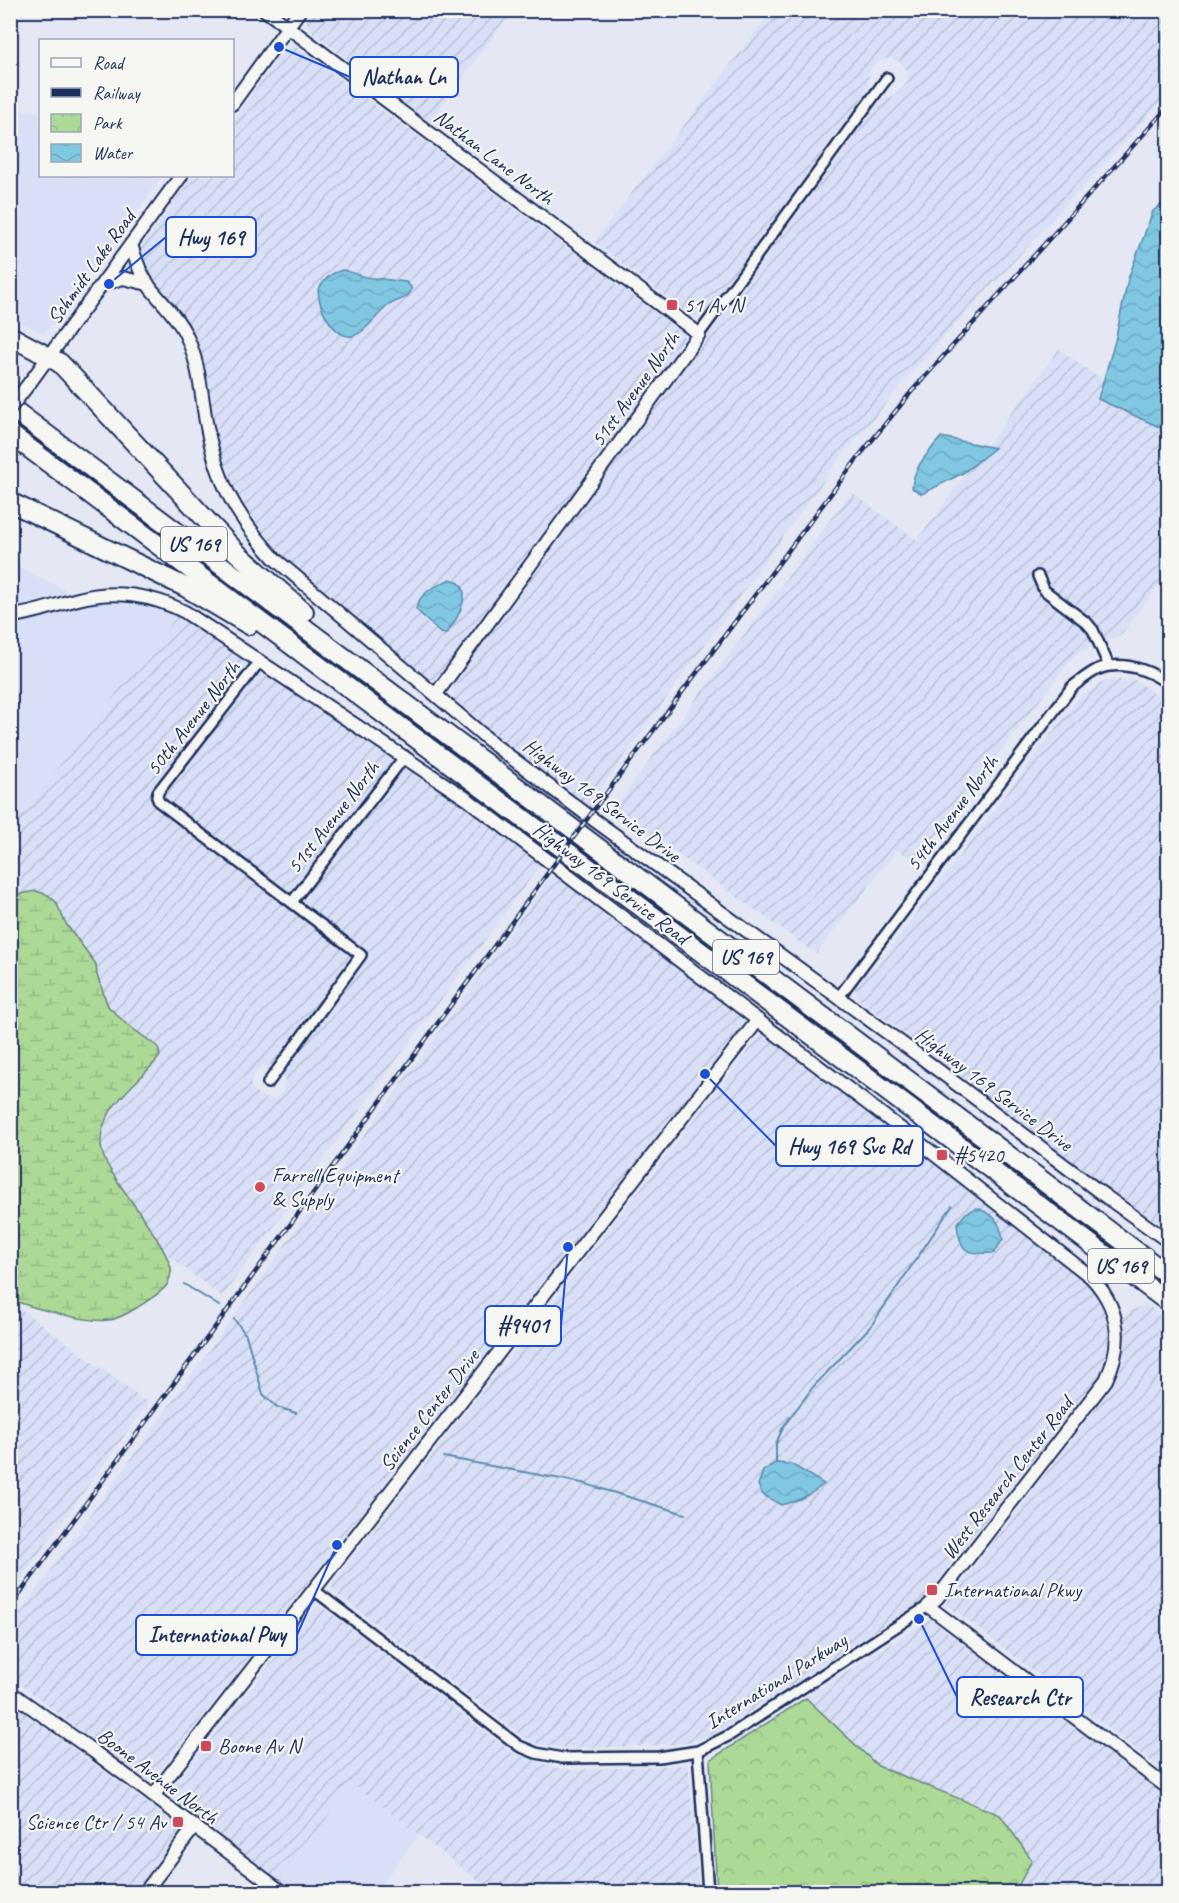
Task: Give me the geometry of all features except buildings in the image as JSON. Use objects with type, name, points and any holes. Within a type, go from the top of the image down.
[{"type":"highway","points":[[10,336],[60,363],[237,553],[352,654],[377,681]]},
{"type":"highway","name":"US 169","points":[[10,408],[1168,1275]]},
{"type":"highway","name":"US 169","points":[[10,434],[1168,1302]]},
{"type":"highway","points":[[10,502],[185,587],[341,681]]},
{"type":"highway","points":[[1074,1230],[1110,1267],[1168,1317]]},
{"type":"highway","points":[[1114,1234],[1168,1269]]},
{"type":"street","name":"Nathan Lane North","points":[[265,10],[699,334]]},
{"type":"street","points":[[234,101],[300,10]]},
{"type":"street","name":"51st Avenue North","points":[[436,694],[887,78]]},
{"type":"street","name":"Schmidt Lake Road","points":[[10,408],[180,177]]},
{"type":"street","name":"Highway 169 Service Drive","points":[[131,244],[136,264],[148,284],[174,315],[185,332],[193,352],[216,469],[233,507],[253,535],[275,559],[497,747],[1168,1241]]},
{"type":"street","points":[[102,285],[123,278],[148,284]]},
{"type":"street","points":[[1038,576],[1044,590],[1093,630],[1109,666],[1128,666],[1144,670],[1168,684]]},
{"type":"street","name":"Highway 169 Service Road","points":[[10,616],[31,614],[76,599],[96,596],[126,595],[150,598],[185,612],[467,798],[1091,1276],[1108,1300],[1115,1320],[1117,1350],[1111,1369]]},
{"type":"street","name":"50th Avenue North","points":[[260,661],[158,792],[157,797],[159,802],[292,902]]},
{"type":"street","name":"54th Avenue North","points":[[838,998],[1072,687],[1090,674],[1109,666]]},
{"type":"street","name":"51st Avenue North","points":[[292,902],[405,756]]},
{"type":"street","points":[[268,1083],[361,955],[292,902]]},
{"type":"street","name":"Science Center Drive","points":[[153,1796],[758,1020]]},
{"type":"street","name":"West Research Center Road","points":[[928,1606],[937,1598],[1093,1399],[1111,1369]]},
{"type":"street","name":"International Parkway","points":[[314,1590],[519,1746],[550,1756],[582,1758],[659,1757],[698,1751],[713,1745],[928,1606]]},
{"type":"street","points":[[928,1606],[1168,1788]]},
{"type":"street","name":"Boone Avenue North","points":[[10,1692],[195,1826],[282,1893]]},
{"type":"street","points":[[698,1751],[708,1893]]},
{"type":"street","points":[[145,1893],[195,1826]]},
{"type":"street","points":[[1165,1893],[1168,1888]]},
{"type":"shaded area","points":[[313,10],[512,11],[429,122],[311,31],[307,21]]},
{"type":"shaded area","points":[[1159,10],[1168,17],[1168,95],[918,365],[838,461],[587,808],[460,708],[455,702],[454,682],[878,104],[886,97],[895,95],[908,80],[907,70],[899,61],[891,57],[875,63],[870,68],[867,91],[703,317],[693,317],[594,242],[772,11]]},
{"type":"shaded area","points":[[294,45],[684,334],[684,343],[437,680],[432,682],[279,554],[253,525],[234,497],[215,450],[200,354],[177,309],[139,264],[139,251],[192,177],[234,177],[234,120],[285,48]]},
{"type":"shaded area","points":[[11,108],[39,112],[39,177],[162,177],[45,334],[11,318]]},
{"type":"shaded area","points":[[1059,349],[1168,427],[1168,572],[1121,635],[1076,653],[917,862],[897,850],[816,954],[614,808],[851,492],[917,540]]},
{"type":"shaded area","points":[[10,562],[69,592],[33,606],[11,608]]},
{"type":"shaded area","points":[[114,600],[145,604],[178,615],[21,814],[11,805],[10,621],[53,613],[81,604]]},
{"type":"shaded area","points":[[178,615],[244,659],[246,663],[245,669],[151,791],[150,797],[157,808],[351,952],[354,957],[277,1062],[274,1065],[263,1066],[251,1079],[251,1087],[255,1092],[274,1099],[279,1096],[285,1083],[283,1073],[285,1069],[366,955],[302,899],[304,893],[402,768],[410,766],[542,863],[222,1297],[164,1252],[106,1164],[101,1145],[104,1124],[118,1099],[151,1068],[158,1047],[125,1023],[108,1006],[97,975],[96,964],[66,924],[56,902],[26,892],[15,895],[11,892],[10,830]]},
{"type":"shaded area","points":[[265,672],[390,755],[391,758],[391,763],[293,890],[289,892],[165,800],[164,796],[164,792],[255,673]]},
{"type":"shaded area","points":[[1107,680],[1136,680],[1168,703],[1168,1230],[1096,1180],[858,998],[853,983],[878,964],[1079,697]]},
{"type":"shaded area","points":[[554,872],[739,1013],[743,1022],[741,1029],[153,1780],[147,1782],[11,1677],[11,1625]]},
{"type":"shaded area","points":[[770,1037],[1088,1281],[1107,1317],[1110,1342],[1107,1359],[1100,1374],[926,1596],[918,1603],[718,1732],[701,1739],[681,1744],[574,1749],[538,1744],[522,1736],[332,1590],[333,1583],[758,1038]]},
{"type":"shaded area","points":[[11,1302],[148,1403],[11,1593]]},
{"type":"shaded area","points":[[1146,1303],[1168,1322],[1168,1774],[946,1604],[1109,1391],[1120,1370],[1124,1342],[1120,1318]]},
{"type":"shaded area","points":[[317,1606],[322,1607],[514,1754],[552,1767],[570,1770],[686,1765],[689,1767],[699,1892],[493,1892],[353,1784],[279,1881],[169,1799],[168,1793]]},
{"type":"shaded area","points":[[930,1619],[1168,1798],[1168,1873],[1154,1892],[1015,1892],[1032,1860],[1000,1815],[878,1766],[806,1698]]},
{"type":"shaded area","points":[[10,1702],[179,1827],[180,1838],[139,1892],[11,1892]]},
{"type":"shaded area","points":[[353,1784],[419,1835],[375,1892],[293,1892],[279,1881]]},
{"type":"green space","points":[[36,891],[48,895],[56,902],[66,924],[96,964],[97,975],[108,1006],[125,1023],[158,1047],[160,1056],[113,1107],[102,1131],[101,1145],[110,1169],[148,1224],[168,1259],[171,1274],[167,1285],[157,1294],[128,1313],[109,1320],[74,1317],[11,1300],[11,892],[15,895]]},
{"type":"green space","points":[[806,1698],[878,1766],[1000,1815],[1032,1860],[1015,1892],[868,1892],[845,1886],[816,1892],[717,1892],[710,1760]]},
{"type":"water","points":[[1168,199],[1168,431],[1098,399],[1115,341],[1128,279],[1153,211]]},
{"type":"water","points":[[343,270],[366,277],[406,282],[411,287],[411,291],[404,298],[389,305],[362,331],[348,336],[340,333],[328,320],[320,304],[318,290],[328,277]]},
{"type":"water","points":[[941,437],[995,448],[963,473],[922,494],[912,488],[915,473],[922,460]]},
{"type":"water","points":[[450,579],[463,588],[464,595],[463,604],[446,634],[440,633],[416,609],[425,594]]},
{"type":"water","points":[[977,1208],[993,1216],[1000,1227],[1003,1239],[994,1253],[971,1252],[966,1250],[960,1241],[957,1224],[966,1213]]},
{"type":"water","points":[[775,1463],[791,1464],[824,1484],[804,1497],[781,1505],[762,1494],[758,1485],[763,1471]]},
{"type":"waterway","points":[[776,1463],[776,1444],[783,1427],[813,1387],[871,1326],[952,1206]]},
{"type":"waterway","points":[[184,1284],[219,1306]]},
{"type":"waterway","points":[[234,1319],[246,1335],[263,1394],[277,1407],[296,1413]]},
{"type":"waterway","points":[[443,1457],[582,1483],[685,1514]]},
{"type":"railway","points":[[10,1607],[596,807],[860,455],[912,391],[1168,107]]},
{"type":"place","name":"Nathan Ln","points":[[279,47]]},
{"type":"place","name":"Hwy 169","points":[[109,284]]},
{"type":"place","name":"51 Av N","points":[[672,305]]},
{"type":"place","name":"Hwy 169 Svc Rd","points":[[705,1074]]},
{"type":"place","name":"#5420","points":[[942,1155]]},
{"type":"place","name":"Farrell Equipment & Supply","points":[[260,1187]]},
{"type":"place","name":"#9401","points":[[568,1247]]},
{"type":"place","name":"International Pwy","points":[[337,1545]]},
{"type":"place","name":"International Pkwy","points":[[932,1590]]},
{"type":"place","name":"Research Ctr","points":[[919,1619]]},
{"type":"place","name":"Boone Av N","points":[[206,1746]]},
{"type":"place","name":"Science Ctr / 54 Av","points":[[178,1822]]}]
